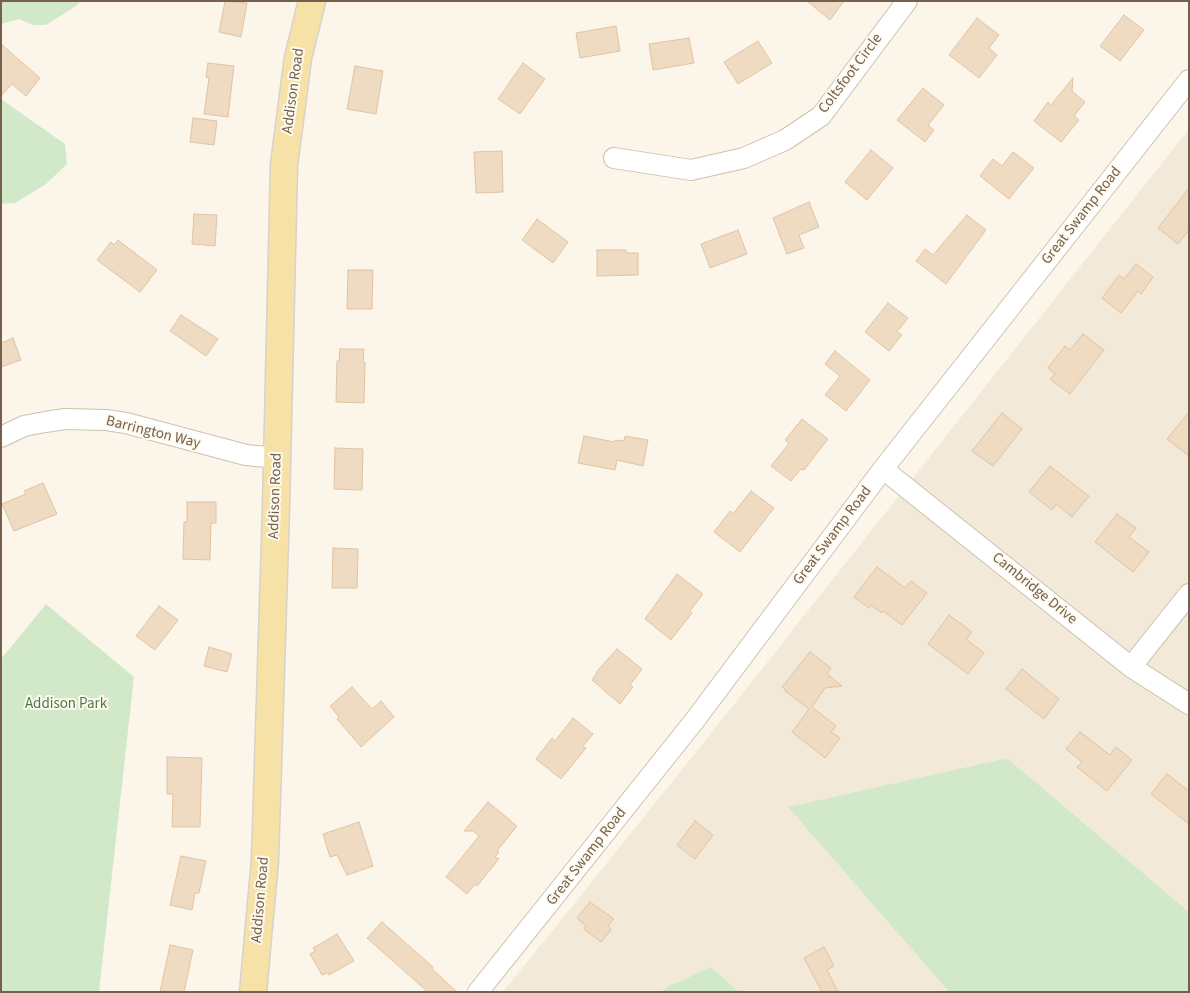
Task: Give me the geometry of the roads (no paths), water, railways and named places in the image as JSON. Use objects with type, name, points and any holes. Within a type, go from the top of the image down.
[{"type":"main road","name":"Addison Road","points":[[253,992],[265,860],[284,165],[298,58],[312,1]]},
{"type":"street","name":"Coltsfoot Circle","points":[[614,158],[691,170],[744,158],[785,140],[821,116],[907,1]]},
{"type":"street","name":"Great Swamp Road","points":[[478,992],[695,720],[883,469],[1189,80]]},
{"type":"street","name":"Barrington Way","points":[[1,437],[24,426],[45,422],[72,419],[106,420],[246,456],[277,458]]},
{"type":"street","name":"Cambridge Drive","points":[[883,469],[1131,667],[1189,704]]},
{"type":"street","points":[[1131,667],[1189,594]]},
{"type":"park label","name":"Addison Park","points":[[66,705]]}]
